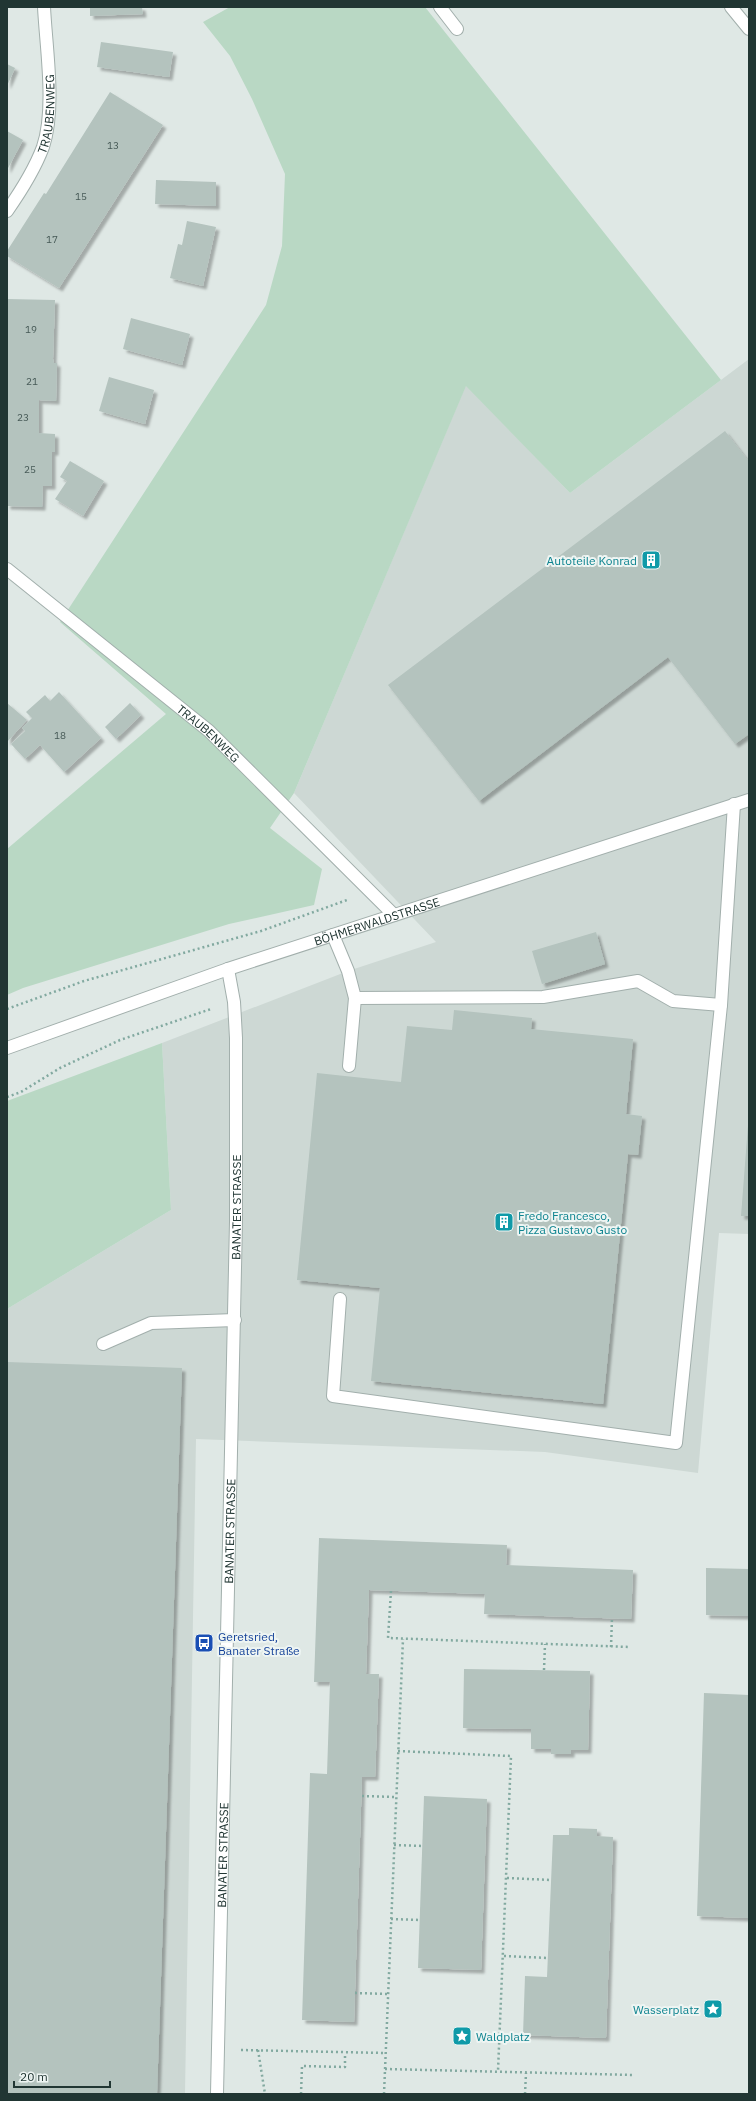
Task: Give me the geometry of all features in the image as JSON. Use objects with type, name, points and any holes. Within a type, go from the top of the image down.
[{"type":"street","name":"TRAUBENWEG","points":[[7,211],[26,184],[36,164],[43,146],[48,124],[49,103],[44,7]]},
{"type":"street","points":[[440,7],[457,29]]},
{"type":"street","points":[[731,7],[749,29]]},
{"type":"street","name":"TRAUBENWEG","points":[[7,569],[209,731],[394,915]]},
{"type":"street","name":"BÖHMERWALDSTRASSE","points":[[7,1048],[228,969],[749,800]]},
{"type":"street","points":[[340,1299],[333,1396],[676,1444],[721,1005],[734,804]]},
{"type":"street","points":[[333,935],[348,971],[355,998],[349,1066]]},
{"type":"street","name":"BANATER STRASSE","points":[[217,2094],[235,1320],[237,1145],[234,1002],[228,969]]},
{"type":"street","points":[[355,998],[543,996],[638,981],[673,1001],[721,1005]]},
{"type":"street","points":[[103,1344],[151,1323],[235,1320]]},
{"type":"path","points":[[7,1009],[84,980],[261,931],[370,892]]},
{"type":"path","points":[[7,1097],[21,1092],[60,1068],[120,1040],[234,1002]]},
{"type":"path","points":[[390,1591],[388,1638],[630,1647]]},
{"type":"path","points":[[611,1647],[612,1618]]},
{"type":"path","points":[[384,2094],[403,1639]]},
{"type":"path","points":[[544,1670],[546,1644]]},
{"type":"path","points":[[398,1751],[511,1756],[504,1956],[498,2071]]},
{"type":"path","points":[[362,1796],[396,1797]]},
{"type":"path","points":[[394,1845],[423,1846]]},
{"type":"path","points":[[507,1878],[551,1880]]},
{"type":"path","points":[[391,1919],[420,1920]]},
{"type":"path","points":[[504,1956],[548,1958]]},
{"type":"path","points":[[354,1993],[388,1994]]},
{"type":"path","points":[[258,2050],[265,2094]]},
{"type":"path","points":[[263,2050],[385,2054]]},
{"type":"path","points":[[301,2094],[302,2066],[345,2067],[345,2053]]},
{"type":"path","points":[[385,2069],[634,2075]]},
{"type":"path","points":[[525,2094],[526,2072]]},
{"type":"shaded area","points":[[749,359],[749,1234],[719,1233],[698,1473],[545,1452],[196,1439],[185,2094],[7,2094],[7,1309],[171,1210],[162,1043],[348,971],[436,942],[294,793],[466,385],[570,493]]},
{"type":"green space","points":[[230,7],[425,7],[721,380],[570,493],[466,386],[294,793],[270,828],[322,869],[314,905],[229,924],[23,988],[7,995],[7,849],[166,714],[60,622],[266,305],[282,246],[285,174],[252,99],[230,56],[203,22]]},
{"type":"green space","points":[[162,1043],[171,1210],[7,1309],[7,1101]]},
{"type":"building","points":[[90,7],[142,7],[143,14],[90,16]]},
{"type":"building","points":[[101,42],[173,52],[169,77],[97,67]]},
{"type":"building","points":[[7,64],[15,68],[7,86]]},
{"type":"building","points":[[110,92],[163,125],[59,288],[7,256],[7,251],[44,193],[46,194]]},
{"type":"building","points":[[7,131],[23,140],[7,170]]},
{"type":"building","points":[[156,180],[216,182],[216,206],[155,204]]},
{"type":"building","points":[[187,221],[216,227],[203,286],[170,278],[178,244],[182,245]]},
{"type":"building","points":[[7,299],[55,300],[53,359],[54,363],[57,363],[56,401],[39,400],[39,433],[55,434],[55,452],[52,452],[52,486],[43,486],[42,507],[7,506]]},
{"type":"building","points":[[131,318],[190,334],[182,365],[123,349]]},
{"type":"building","points":[[109,377],[154,390],[145,424],[99,411]]},
{"type":"building","name":"Autoteile Konrad","points":[[725,431],[749,462],[749,734],[735,744],[668,657],[479,801],[388,685]]},
{"type":"building","points":[[70,461],[104,481],[83,516],[55,499],[67,481],[60,477]]},
{"type":"building","points":[[59,692],[101,738],[64,772],[40,745],[25,759],[11,744],[25,731],[22,728],[32,718],[26,712],[45,695],[50,701]]},
{"type":"building","points":[[7,703],[27,720],[7,742]]},
{"type":"building","points":[[130,703],[141,715],[116,739],[105,727]]},
{"type":"building","points":[[596,932],[605,964],[542,984],[532,951]]},
{"type":"building","name":"Fredo Francesco, Pizza Gustavo Gusto","points":[[454,1010],[532,1018],[531,1029],[633,1039],[626,1114],[642,1116],[638,1155],[628,1154],[603,1404],[371,1381],[380,1288],[297,1280],[317,1073],[401,1082],[407,1026],[452,1030]]},
{"type":"building","points":[[748,1125],[749,1216],[741,1216]]},
{"type":"building","points":[[7,1362],[182,1368],[157,2094],[7,2094]]},
{"type":"building","points":[[319,1538],[507,1545],[506,1565],[633,1570],[631,1619],[484,1614],[485,1594],[369,1590],[366,1674],[379,1674],[375,1777],[362,1777],[354,2022],[302,2020],[310,1773],[327,1774],[330,1682],[314,1682]]},
{"type":"building","points":[[706,1568],[749,1569],[749,1616],[706,1615]]},
{"type":"building","points":[[464,1669],[590,1671],[588,1750],[571,1750],[571,1754],[551,1754],[551,1749],[531,1749],[531,1729],[463,1728]]},
{"type":"building","points":[[704,1693],[749,1695],[749,1918],[697,1916]]},
{"type":"building","points":[[424,1796],[487,1799],[481,1970],[418,1968]]},
{"type":"building","points":[[569,1828],[597,1829],[597,1836],[613,1837],[606,2038],[523,2035],[525,1976],[547,1977],[553,1835],[569,1835]]},
{"type":"place","name":"Autoteile Konrad","points":[[651,560]]},
{"type":"place","name":"Fredo Francesco, Pizza Gustavo Gusto","points":[[504,1222]]},
{"type":"place","name":"Geretsried, Banater Straße","points":[[204,1643]]},
{"type":"place","name":"Wasserplatz","points":[[713,2009]]},
{"type":"place","name":"Waldplatz","points":[[462,2036]]}]
